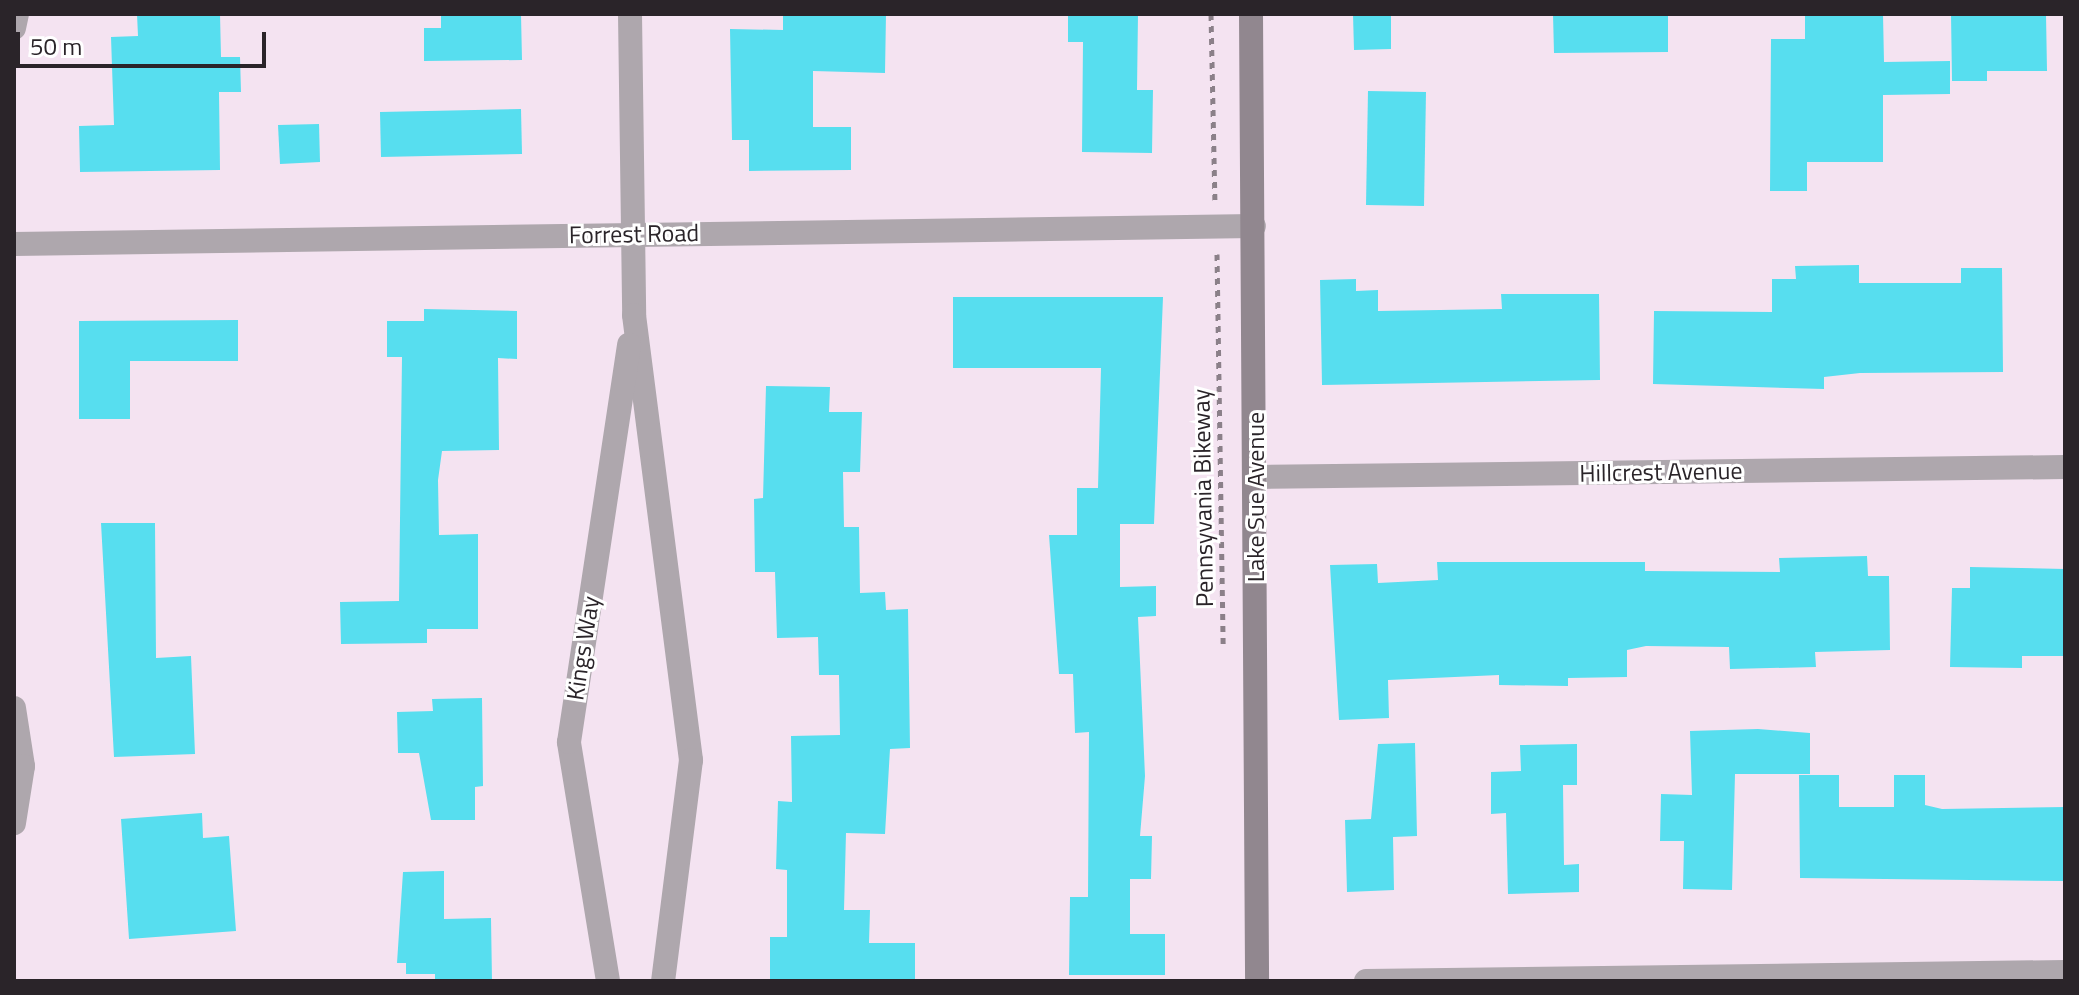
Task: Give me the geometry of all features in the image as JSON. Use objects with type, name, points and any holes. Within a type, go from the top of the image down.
[{"type":"street","points":[[14,28],[17,14]]},
{"type":"street","name":"Kings Way","points":[[630,14],[634,315],[691,760],[663,981]]},
{"type":"street","name":"Lake Sue Avenue","points":[[1251,14],[1257,477],[1257,981]]},
{"type":"street","name":"Forrest Road","points":[[14,244],[1254,226]]},
{"type":"street","name":"Kings Way","points":[[608,981],[569,742],[634,315]]},
{"type":"street","name":"Hillcrest Avenue","points":[[1257,477],[2065,467]]},
{"type":"street","points":[[14,708],[23,766],[14,823]]},
{"type":"street","points":[[1366,981],[2065,972]]},
{"type":"path","name":"Pennsyvania Bikeway","points":[[1211,14],[1223,667]]},
{"type":"building","points":[[137,14],[220,14],[221,57],[240,57],[241,92],[219,92],[220,170],[80,172],[79,126],[114,125],[111,37],[138,36]]},
{"type":"building","points":[[441,14],[521,14],[522,60],[424,61],[424,28],[441,28]]},
{"type":"building","points":[[783,14],[886,14],[885,73],[813,71],[813,127],[851,127],[851,170],[749,171],[749,140],[732,140],[730,29],[783,30]]},
{"type":"building","points":[[1068,14],[1138,14],[1137,90],[1153,90],[1152,153],[1082,152],[1083,42],[1068,42]]},
{"type":"building","points":[[1353,14],[1391,14],[1391,49],[1354,50]]},
{"type":"building","points":[[1553,14],[1668,14],[1668,52],[1554,53]]},
{"type":"building","points":[[1805,14],[1883,14],[1884,62],[1950,61],[1950,94],[1883,95],[1883,162],[1807,162],[1807,191],[1770,191],[1771,39],[1805,39]]},
{"type":"building","points":[[1951,14],[2046,14],[2047,71],[1987,71],[1987,81],[1952,81]]},
{"type":"building","points":[[1368,91],[1426,92],[1424,206],[1366,205]]},
{"type":"building","points":[[521,109],[522,154],[381,157],[380,112]]},
{"type":"building","points":[[319,124],[320,162],[280,164],[278,125]]},
{"type":"building","points":[[1859,265],[1859,283],[1961,283],[1961,268],[2002,268],[2003,372],[1860,373],[1824,377],[1824,389],[1653,384],[1654,311],[1772,312],[1772,279],[1796,279],[1795,266]]},
{"type":"building","points":[[1356,279],[1356,291],[1378,290],[1378,311],[1502,309],[1501,294],[1599,294],[1600,380],[1322,385],[1320,280]]},
{"type":"building","points":[[953,297],[1163,297],[1154,524],[1120,524],[1120,587],[1156,586],[1156,616],[1138,617],[1145,776],[1140,836],[1152,836],[1151,879],[1130,879],[1130,934],[1165,934],[1165,975],[1069,975],[1070,897],[1088,897],[1089,732],[1075,733],[1073,674],[1059,674],[1049,535],[1077,535],[1077,488],[1098,488],[1101,368],[953,368]]},
{"type":"building","points":[[424,309],[517,311],[517,359],[498,358],[499,450],[442,451],[438,480],[439,535],[478,534],[478,629],[427,629],[427,643],[341,644],[340,602],[399,601],[402,357],[387,357],[387,321],[424,321]]},
{"type":"building","points":[[238,320],[238,361],[130,361],[130,419],[79,419],[79,321]]},
{"type":"building","points":[[766,386],[830,387],[829,412],[862,412],[860,472],[843,472],[844,527],[859,527],[860,593],[885,592],[886,610],[908,609],[910,748],[890,749],[885,834],[846,833],[844,910],[870,910],[869,943],[915,943],[915,980],[770,979],[770,937],[787,937],[787,870],[776,869],[778,801],[792,802],[791,736],[840,735],[839,675],[819,675],[818,637],[777,638],[775,572],[755,572],[754,499],[763,498]]},
{"type":"building","points":[[101,523],[155,523],[156,658],[191,656],[195,754],[114,757]]},
{"type":"building","points":[[1867,556],[1868,576],[1889,576],[1890,650],[1815,652],[1816,667],[1730,669],[1729,647],[1646,646],[1627,650],[1627,677],[1568,678],[1568,686],[1499,685],[1499,675],[1388,680],[1389,718],[1339,720],[1330,565],[1377,564],[1378,583],[1438,580],[1437,562],[1645,562],[1645,571],[1780,572],[1779,558]]},
{"type":"building","points":[[1970,567],[2065,569],[2065,656],[2022,656],[2022,668],[1950,667],[1952,588],[1970,588]]},
{"type":"building","points":[[482,698],[483,786],[475,787],[475,820],[431,820],[419,753],[398,753],[397,712],[433,711],[432,699]]},
{"type":"building","points":[[1758,729],[1810,733],[1810,774],[1735,774],[1732,890],[1683,889],[1684,841],[1660,841],[1661,794],[1692,795],[1690,731]]},
{"type":"building","points":[[1415,743],[1417,836],[1393,837],[1394,890],[1347,892],[1345,820],[1371,819],[1378,744]]},
{"type":"building","points":[[1577,744],[1577,785],[1563,785],[1564,865],[1579,864],[1579,892],[1508,894],[1506,813],[1491,814],[1491,772],[1521,771],[1520,745]]},
{"type":"building","points":[[1799,775],[1839,775],[1839,807],[1894,807],[1894,775],[1925,775],[1925,805],[1942,809],[2065,807],[2065,881],[1800,878]]},
{"type":"building","points":[[202,813],[203,838],[229,836],[236,931],[129,939],[121,819]]},
{"type":"building","points":[[444,871],[444,919],[491,918],[492,981],[435,981],[435,974],[406,974],[406,963],[397,963],[403,872]]}]
